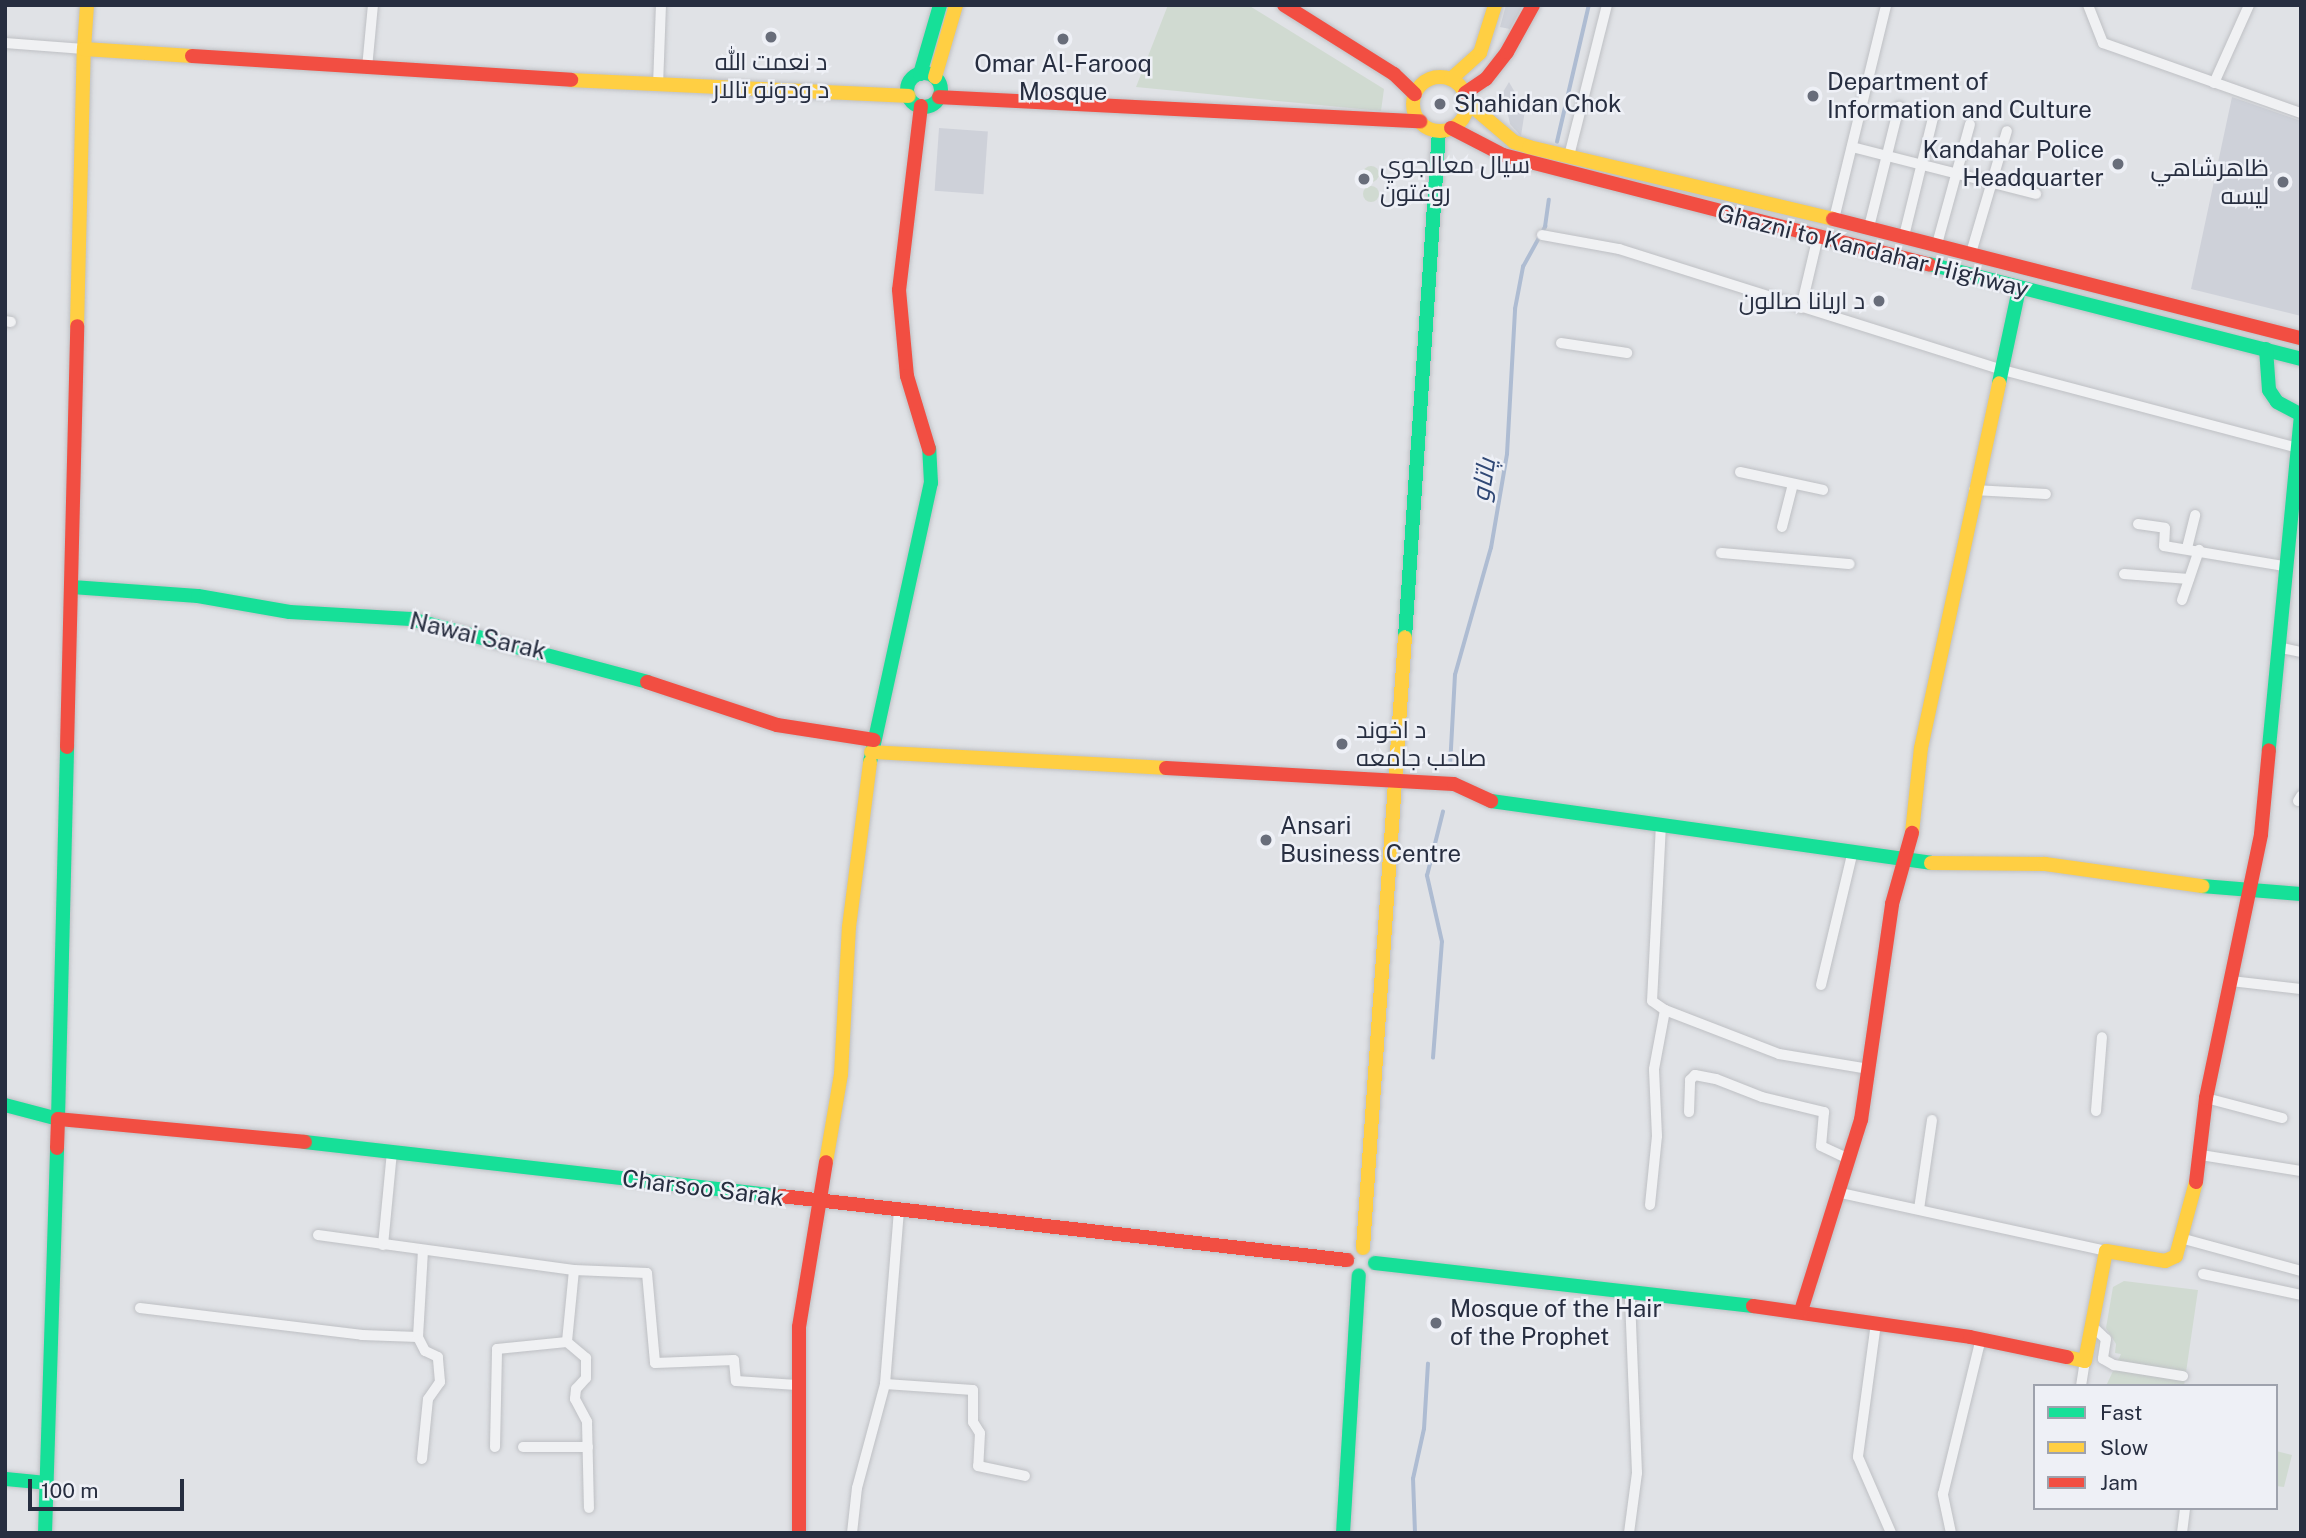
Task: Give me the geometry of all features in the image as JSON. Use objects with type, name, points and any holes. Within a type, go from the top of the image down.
[{"type":"main road","points":[[45,1533],[87,5]]},
{"type":"main road","points":[[909,96],[911,80],[920,74],[940,5]]},
{"type":"main road","points":[[939,97],[935,77],[956,5]]},
{"type":"main road","points":[[1284,5],[1394,74],[1415,94]]},
{"type":"main road","points":[[1420,121],[1415,113],[1415,94],[1430,79],[1451,79],[1480,53],[1496,5]]},
{"type":"main road","points":[[1445,130],[1463,118],[1466,97],[1486,79],[1507,52],[1533,5]]},
{"type":"main road","points":[[84,49],[658,86],[909,96],[921,106]]},
{"type":"main road","points":[[920,74],[935,77]]},
{"type":"main road","points":[[1451,79],[1466,97]]},
{"type":"main road","points":[[921,106],[939,97],[1420,121],[1445,130]]},
{"type":"main road","name":"Ghazni to Kandahar Highway","points":[[1466,97],[1514,142],[1937,244],[2301,338]]},
{"type":"main road","points":[[799,1533],[799,1327],[841,1074],[849,927],[873,746],[931,483],[930,455],[907,376],[899,290],[921,106]]},
{"type":"main road","points":[[1363,1248],[1397,779],[1397,719],[1445,130]]},
{"type":"main road","name":"Ghazni to Kandahar Highway","points":[[1445,130],[1503,155],[2301,359]]},
{"type":"main road","points":[[1801,1311],[1836,1192],[1849,1159],[1869,1069],[1892,904],[1914,824],[1921,748],[1998,369],[2019,289]]},
{"type":"main road","points":[[1374,1263],[1630,1295],[1801,1311],[2085,1361],[2106,1251],[2165,1261],[2176,1256],[2184,1239],[2202,1155],[2206,1098],[2262,834],[2284,566],[2295,519],[2301,415],[2277,402],[2269,390],[2264,377],[2266,349]]},
{"type":"main road","name":"Nawai Sarak","points":[[72,587],[198,596],[290,612],[411,619],[601,667],[776,725],[873,746],[1397,779],[1454,785],[1485,800],[1661,824],[1905,863],[2045,864],[2248,893],[2301,894]]},
{"type":"main road","name":"Charsoo Sarak","points":[[5,1105],[58,1119],[392,1152],[1347,1261]]},
{"type":"main road","points":[[1363,1248],[1370,1252],[1374,1263],[1371,1271],[1359,1275],[1350,1270],[1347,1261],[1352,1251],[1363,1248]]},
{"type":"main road","points":[[1343,1533],[1359,1275]]},
{"type":"main road","points":[[5,1479],[47,1483]]},
{"type":"street","points":[[367,68],[373,5]]},
{"type":"street","points":[[658,86],[661,5]]},
{"type":"street","points":[[1569,156],[1607,5]]},
{"type":"street","points":[[1834,219],[1886,5]]},
{"type":"street","points":[[2088,5],[2103,43],[2301,113]]},
{"type":"street","points":[[2214,83],[2249,5]]},
{"type":"street","points":[[5,43],[84,49]]},
{"type":"street","points":[[1869,228],[1899,107]]},
{"type":"street","points":[[1904,236],[1934,114]]},
{"type":"street","points":[[1937,244],[1970,124]]},
{"type":"street","points":[[1971,253],[2007,131]]},
{"type":"street","points":[[1852,147],[2036,194]]},
{"type":"street","points":[[1542,235],[1619,249],[1998,369],[2298,448]]},
{"type":"street","points":[[1801,308],[1818,236]]},
{"type":"street","points":[[1561,343],[1627,353]]},
{"type":"street","points":[[1740,472],[1823,490]]},
{"type":"street","points":[[1782,527],[1793,484]]},
{"type":"street","points":[[1974,490],[2046,494]]},
{"type":"street","points":[[2187,548],[2195,515]]},
{"type":"street","points":[[2138,524],[2165,528],[2164,546],[2284,566]]},
{"type":"street","points":[[2182,600],[2199,550]]},
{"type":"street","points":[[1721,553],[1850,564]]},
{"type":"street","points":[[2124,574],[2189,579]]},
{"type":"street","points":[[2277,647],[2301,652]]},
{"type":"street","points":[[1661,824],[1652,1001],[1665,1010],[1779,1054],[1869,1069]]},
{"type":"street","points":[[1821,985],[1852,855]]},
{"type":"street","points":[[2231,981],[2301,989]]},
{"type":"street","points":[[1650,1205],[1657,1136],[1654,1069],[1665,1010]]},
{"type":"street","points":[[2096,1111],[2102,1037]]},
{"type":"street","points":[[1689,1112],[1690,1080],[1695,1075],[1716,1079],[1762,1097],[1824,1111],[1821,1146],[1849,1159]]},
{"type":"street","points":[[2206,1098],[2282,1118]]},
{"type":"street","points":[[1919,1209],[1931,1120]]},
{"type":"street","points":[[383,1245],[392,1152]]},
{"type":"street","points":[[2202,1155],[2301,1171]]},
{"type":"street","points":[[1836,1192],[2106,1251]]},
{"type":"street","points":[[852,1533],[856,1488],[885,1384],[899,1211]]},
{"type":"street","points":[[318,1234],[573,1270],[649,1275],[646,1306],[654,1363],[734,1360],[736,1381],[797,1385]]},
{"type":"street","points":[[2184,1239],[2301,1271]]},
{"type":"street","points":[[422,1459],[428,1399],[440,1382],[438,1357],[425,1351],[418,1337],[423,1250]]},
{"type":"street","points":[[567,1342],[573,1270]]},
{"type":"street","points":[[2203,1274],[2301,1295]]},
{"type":"street","points":[[1629,1533],[1637,1473],[1630,1295]]},
{"type":"street","points":[[140,1308],[362,1335],[418,1337]]},
{"type":"street","points":[[1876,1323],[1857,1457],[1891,1533]]},
{"type":"street","points":[[2094,1328],[2106,1339],[2104,1359],[2114,1365],[2183,1376]]},
{"type":"street","points":[[495,1447],[497,1349],[567,1342],[586,1357],[586,1378],[576,1389],[575,1399],[587,1422],[589,1508]]},
{"type":"street","points":[[1951,1533],[1943,1494],[1980,1342]]},
{"type":"street","points":[[2081,1384],[2085,1361]]},
{"type":"street","points":[[885,1384],[973,1390],[973,1422],[981,1433],[978,1466],[1025,1476]]},
{"type":"street","points":[[523,1447],[588,1447]]},
{"type":"street","points":[[2182,1533],[2185,1510]]},
{"type":"shaded area","points":[[1168,5],[1248,5],[1384,89],[1381,111],[1136,87]]},
{"type":"shaded area","points":[[1506,5],[1523,5],[1510,29],[1500,27]]},
{"type":"shaded area","points":[[1509,82],[1525,110],[1521,136],[1510,124],[1503,92]]},
{"type":"shaded area","points":[[2232,97],[2301,121],[2301,316],[2191,289]]},
{"type":"shaded area","points":[[939,128],[988,131],[983,194],[935,191]]},
{"type":"shaded area","points":[[1368,166],[1374,166],[1379,174],[1377,180],[1368,182],[1363,177],[1363,171]]},
{"type":"shaded area","points":[[1371,186],[1377,188],[1377,200],[1371,202],[1365,200],[1363,194],[1365,188]]},
{"type":"shaded area","points":[[2124,1281],[2198,1290],[2184,1384],[2107,1384],[2121,1354],[2115,1353],[2116,1344],[2106,1328],[2113,1287]]},
{"type":"shaded area","points":[[2278,1452],[2292,1455],[2284,1487],[2278,1486]]},
{"type":"waterway","name":"پاتاو","points":[[1557,142],[1589,5]]},
{"type":"waterway","name":"پاتاو","points":[[1450,767],[1455,675],[1491,548],[1507,454],[1515,309],[1523,267],[1545,227],[1549,200]]},
{"type":"waterway","points":[[1433,1058],[1442,942],[1427,876],[1443,812]]},
{"type":"waterway","points":[[1415,1533],[1413,1479],[1424,1429],[1428,1364]]},
{"type":"traffic: fast","points":[[920,74],[940,5]]},
{"type":"traffic: fast","points":[[924,73],[936,78],[941,90],[936,102],[924,107],[912,102],[907,90],[912,78],[924,73]]},
{"type":"traffic: fast","points":[[1405,637],[1439,131]]},
{"type":"traffic: fast","points":[[1929,264],[2301,359]]},
{"type":"traffic: fast","points":[[1999,383],[2019,289]]},
{"type":"traffic: fast","points":[[2266,349],[2269,390],[2277,402],[2301,415],[2269,750]]},
{"type":"traffic: fast","points":[[870,762],[931,483],[929,449]]},
{"type":"traffic: fast","points":[[72,587],[198,596],[290,612],[411,619],[647,682]]},
{"type":"traffic: fast","points":[[5,1105],[58,1119],[67,747]]},
{"type":"traffic: fast","points":[[1491,801],[1931,863]]},
{"type":"traffic: fast","points":[[2202,886],[2301,894]]},
{"type":"traffic: fast","points":[[305,1142],[781,1196]]},
{"type":"traffic: fast","points":[[45,1533],[57,1148]]},
{"type":"traffic: fast","points":[[1375,1263],[1753,1306]]},
{"type":"traffic: fast","points":[[1343,1533],[1359,1275]]},
{"type":"traffic: fast","points":[[5,1479],[47,1483]]},
{"type":"traffic: slow","points":[[84,49],[87,5]]},
{"type":"traffic: slow","points":[[935,77],[956,5]]},
{"type":"traffic: slow","points":[[1451,79],[1480,53],[1495,5]]},
{"type":"traffic: slow","points":[[77,326],[84,49],[192,56]]},
{"type":"traffic: slow","points":[[1440,77],[1459,85],[1467,104],[1459,123],[1440,131],[1421,123],[1413,104],[1421,85],[1440,77]]},
{"type":"traffic: slow","points":[[571,80],[909,96]]},
{"type":"traffic: slow","points":[[1467,102],[1514,142],[1529,147],[1833,219]]},
{"type":"traffic: slow","points":[[1912,833],[1921,748],[1999,383]]},
{"type":"traffic: slow","points":[[1363,1248],[1405,637]]},
{"type":"traffic: slow","points":[[871,752],[1166,768]]},
{"type":"traffic: slow","points":[[826,1162],[841,1074],[849,927],[870,762]]},
{"type":"traffic: slow","points":[[1931,863],[2045,864],[2202,886]]},
{"type":"traffic: slow","points":[[2067,1357],[2085,1361],[2106,1251],[2165,1261],[2176,1256],[2196,1182]]},
{"type":"traffic: jam","points":[[1284,5],[1394,74],[1415,94]]},
{"type":"traffic: jam","points":[[1465,93],[1486,79],[1507,52],[1533,5]]},
{"type":"traffic: jam","points":[[192,56],[571,80]]},
{"type":"traffic: jam","points":[[939,97],[1420,121]]},
{"type":"traffic: jam","points":[[921,106],[899,290],[907,376],[929,449]]},
{"type":"traffic: jam","points":[[1451,128],[1503,155],[1929,264]]},
{"type":"traffic: jam","points":[[1833,219],[2301,338]]},
{"type":"traffic: jam","points":[[67,747],[77,326]]},
{"type":"traffic: jam","points":[[647,682],[777,725],[874,740]]},
{"type":"traffic: jam","points":[[2196,1182],[2206,1098],[2261,834],[2269,750]]},
{"type":"traffic: jam","points":[[1166,768],[1454,784],[1491,801]]},
{"type":"traffic: jam","points":[[1801,1311],[1861,1120],[1892,904],[1912,833]]},
{"type":"traffic: jam","points":[[57,1148],[58,1119],[305,1142]]},
{"type":"traffic: jam","points":[[799,1533],[799,1327],[826,1162]]},
{"type":"traffic: jam","points":[[781,1196],[1347,1260]]},
{"type":"traffic: jam","points":[[1753,1306],[1970,1337],[2067,1357]]},
{"type":"place","name":"د نعمت الله د ودونو تالار","points":[[771,37]]},
{"type":"place","name":"Omar Al-Farooq Mosque","points":[[1063,39]]},
{"type":"place","name":"Department of Information and Culture","points":[[1813,96]]},
{"type":"place","name":"Shahidan Chok","points":[[1440,104]]},
{"type":"place","name":"Kandahar Police Headquarter","points":[[2118,164]]},
{"type":"place","name":"سيال معالجوي روغتون","points":[[1364,179]]},
{"type":"place","name":"ظاهرشاهي لیسه","points":[[2283,182]]},
{"type":"place","name":"د اریانا صالون","points":[[1879,301]]},
{"type":"place","name":"د اخوند صاحب جامعه","points":[[1342,744]]},
{"type":"place","name":"Ansari Business Centre","points":[[1266,840]]},
{"type":"place","name":"Mosque of the Hair of the Prophet","points":[[1436,1323]]}]
